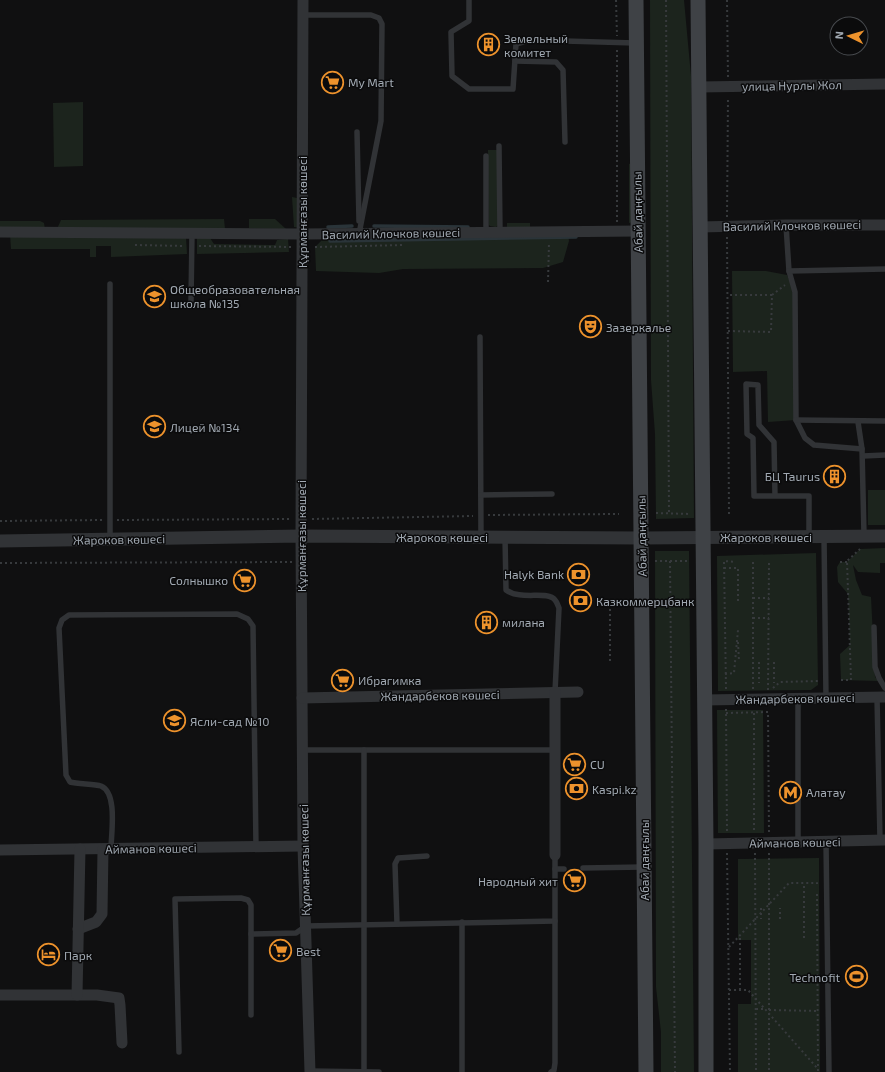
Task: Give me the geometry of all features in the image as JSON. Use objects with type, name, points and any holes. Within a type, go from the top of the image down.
[{"type":"main road","name":"Абай даңғылы","points":[[636,0],[635,43],[642,538],[646,1072]]},
{"type":"main road","points":[[698,0],[705,700],[706,1072]]},
{"type":"street","name":"Құрманғазы көшесі","points":[[303,0],[298,234],[303,846],[310,1072]]},
{"type":"street","name":"улица Нурлы Жол","points":[[699,87],[885,84]]},
{"type":"street","name":"Василий Клочков көшесі","points":[[700,227],[885,225]]},
{"type":"street","name":"Василий Клочков көшесі","points":[[0,232],[359,234],[638,231]]},
{"type":"street","name":"Жароков көшесі","points":[[0,541],[301,536],[642,538],[885,536]]},
{"type":"street","points":[[555,692],[555,855]]},
{"type":"street","name":"Жандарбеков көшесі","points":[[302,698],[578,692]]},
{"type":"street","name":"Жандарбеков көшесі","points":[[705,700],[881,697]]},
{"type":"street","name":"Айманов көшесі","points":[[706,844],[882,840]]},
{"type":"street","name":"Айманов көшесі","points":[[0,850],[303,846]]},
{"type":"street","points":[[77,995],[80,849]]},
{"type":"street","points":[[78,929],[96,922],[102,914],[107,849]]},
{"type":"street","points":[[0,995],[77,995],[118,998],[120,1005],[122,1043]]},
{"type":"lane","points":[[469,0],[469,21],[451,32],[452,76],[469,89],[513,89],[516,44],[530,40],[635,43]]},
{"type":"lane","points":[[303,15],[371,15],[379,18],[382,24],[381,121],[359,234]]},
{"type":"lane","points":[[515,61],[556,62],[563,70],[565,142]]},
{"type":"lane","points":[[358,132],[359,234]]},
{"type":"lane","points":[[500,146],[500,232]]},
{"type":"lane","points":[[486,156],[486,232]]},
{"type":"lane","points":[[786,225],[789,271],[795,292],[796,420],[805,438],[814,445],[862,448]]},
{"type":"lane","points":[[191,302],[192,233]]},
{"type":"lane","points":[[789,271],[885,270]]},
{"type":"lane","points":[[110,284],[110,539]]},
{"type":"lane","points":[[480,337],[482,537]]},
{"type":"lane","points":[[775,496],[774,442],[759,425],[758,384],[746,384],[747,434],[753,438],[754,496],[775,496],[809,496],[809,536]]},
{"type":"lane","points":[[796,420],[858,422],[885,421]]},
{"type":"lane","points":[[858,422],[863,456],[864,536]]},
{"type":"lane","points":[[863,456],[885,455]]},
{"type":"lane","points":[[481,495],[552,494]]},
{"type":"lane","points":[[824,536],[826,698]]},
{"type":"lane","points":[[505,537],[506,590],[512,595],[550,596],[556,600],[559,608],[555,692]]},
{"type":"lane","points":[[107,849],[112,809],[108,792],[101,786],[70,782],[66,775],[59,628],[62,620],[69,615],[237,614],[248,618],[252,626],[256,847]]},
{"type":"lane","points":[[874,627],[875,667],[885,688]]},
{"type":"lane","points":[[881,697],[882,840]]},
{"type":"lane","points":[[798,698],[798,842]]},
{"type":"lane","points":[[302,750],[555,750]]},
{"type":"lane","points":[[364,750],[364,1072]]},
{"type":"lane","points":[[826,842],[829,1072]]},
{"type":"lane","points":[[551,1072],[554,1070],[555,1063],[555,855]]},
{"type":"lane","points":[[397,924],[395,864],[398,858],[427,856]]},
{"type":"lane","points":[[583,868],[644,867]]},
{"type":"lane","points":[[555,869],[564,869]]},
{"type":"lane","points":[[179,1052],[175,899],[241,898],[248,900],[251,905],[251,1015]]},
{"type":"lane","points":[[251,934],[296,934],[306,926],[555,921]]},
{"type":"lane","points":[[462,922],[462,1072]]},
{"type":"lane","points":[[310,1072],[379,1072]]},
{"type":"path","points":[[616,0],[617,223]]},
{"type":"path","points":[[666,0],[669,514]]},
{"type":"path","points":[[727,0],[728,87],[726,226],[729,514]]},
{"type":"path","points":[[129,245],[294,247],[298,234]]},
{"type":"path","points":[[548,282],[549,242]]},
{"type":"path","points":[[727,294],[772,295],[792,280]]},
{"type":"path","points":[[728,331],[772,332],[772,295]]},
{"type":"path","points":[[0,521],[301,519],[619,514]]},
{"type":"path","points":[[656,514],[694,514]]},
{"type":"path","points":[[841,680],[851,680],[847,561],[860,549]]},
{"type":"path","points":[[655,560],[689,561]]},
{"type":"path","points":[[0,563],[301,561]]},
{"type":"path","points":[[670,561],[675,1072]]},
{"type":"path","points":[[730,1072],[724,561],[736,562]]},
{"type":"path","points":[[753,562],[753,691]]},
{"type":"path","points":[[769,562],[768,691],[780,682],[818,681]]},
{"type":"path","points":[[840,562],[847,562]]},
{"type":"path","points":[[724,568],[738,568],[738,602]]},
{"type":"path","points":[[753,598],[769,598]]},
{"type":"path","points":[[610,605],[610,661]]},
{"type":"path","points":[[753,618],[769,618]]},
{"type":"path","points":[[726,674],[734,674],[738,630],[739,661]]},
{"type":"path","points":[[759,662],[759,683]]},
{"type":"path","points":[[774,662],[774,683]]},
{"type":"path","points":[[754,712],[754,835]]},
{"type":"path","points":[[726,713],[768,712],[769,835]]},
{"type":"path","points":[[755,852],[756,1072]]},
{"type":"path","points":[[767,1010],[769,905],[768,852]]},
{"type":"path","points":[[729,946],[789,883],[817,883],[818,1070]]},
{"type":"path","points":[[804,883],[804,938]]},
{"type":"path","points":[[761,908],[761,919]]},
{"type":"path","points":[[780,908],[780,919]]},
{"type":"path","points":[[740,938],[740,990]]},
{"type":"path","points":[[729,990],[748,990],[818,1070]]},
{"type":"path","points":[[756,1009],[818,1011]]},
{"type":"path","points":[[769,1013],[769,1072]]},
{"type":"shaded area","points":[[650,0],[684,0],[691,76],[694,518],[656,519],[655,434],[651,380]]},
{"type":"shaded area","points":[[83,102],[83,166],[54,167],[53,103]]},
{"type":"shaded area","points":[[488,150],[497,150],[498,225],[496,227],[489,225]]},
{"type":"shaded area","points":[[637,161],[637,221],[629,223],[629,164]]},
{"type":"shaded area","points":[[292,197],[302,199],[302,228],[294,227]]},
{"type":"shaded area","points":[[224,219],[225,229],[57,229],[61,220]]},
{"type":"shaded area","points":[[249,219],[275,219],[286,229],[249,228]]},
{"type":"shaded area","points":[[0,221],[40,221],[44,223],[45,230],[0,229]]},
{"type":"shaded area","points":[[507,223],[530,223],[530,228],[507,228]]},
{"type":"shaded area","points":[[10,234],[186,237],[187,254],[111,257],[111,246],[96,246],[96,257],[90,257],[90,249],[11,249]]},
{"type":"shaded area","points":[[568,235],[569,241],[563,262],[543,268],[403,269],[379,273],[316,271],[315,247],[322,240]]},
{"type":"shaded area","points":[[197,238],[210,238],[214,244],[275,245],[277,240],[288,239],[289,252],[197,254]]},
{"type":"shaded area","points":[[732,271],[766,271],[787,275],[795,292],[796,420],[768,422],[767,371],[733,372]]},
{"type":"shaded area","points":[[868,490],[885,490],[885,525],[868,525]]},
{"type":"shaded area","points":[[885,548],[885,563],[880,563],[880,573],[858,572],[853,565],[856,580],[862,595],[871,597],[875,677],[878,681],[841,680],[840,654],[850,645],[848,594],[838,582],[837,567],[840,562],[847,562],[860,549]]},
{"type":"shaded area","points":[[655,551],[689,551],[694,1072],[661,1072],[661,1032],[656,987]]},
{"type":"shaded area","points":[[816,553],[818,685],[811,690],[718,691],[717,556]]},
{"type":"shaded area","points":[[717,710],[763,710],[764,833],[718,833]]},
{"type":"shaded area","points":[[819,858],[820,1072],[738,1072],[738,1004],[751,1004],[751,940],[738,940],[738,859]]},
{"type":"waterway","points":[[328,227],[352,226]]},
{"type":"waterway","points":[[374,226],[468,227]]},
{"type":"waterway","points":[[330,241],[576,237]]},
{"type":"place","name":"Земельный комитет","points":[[488,45]]},
{"type":"place","name":"My Mart","points":[[333,82]]},
{"type":"place","name":"Общеобразовательная школа №135","points":[[155,296]]},
{"type":"place","name":"Зазеркалье","points":[[591,327]]},
{"type":"place","name":"Лицей №134","points":[[155,427]]},
{"type":"place","name":"БЦ Taurus","points":[[835,476]]},
{"type":"place","name":"Halyk Bank","points":[[579,574]]},
{"type":"place","name":"Солнышко","points":[[244,580]]},
{"type":"place","name":"Казкоммерцбанк","points":[[581,601]]},
{"type":"place","name":"милана","points":[[487,622]]},
{"type":"place","name":"Ибрагимка","points":[[343,680]]},
{"type":"place","name":"Ясли-сад №10","points":[[174,721]]},
{"type":"place","name":"CU","points":[[575,764]]},
{"type":"place","name":"Kaspi.kz","points":[[577,789]]},
{"type":"place","name":"Алатау","points":[[791,792]]},
{"type":"place","name":"Народный хит","points":[[574,881]]},
{"type":"place","name":"Best","points":[[281,951]]},
{"type":"place","name":"Парк","points":[[48,955]]},
{"type":"place","name":"Technofit","points":[[856,977]]}]
